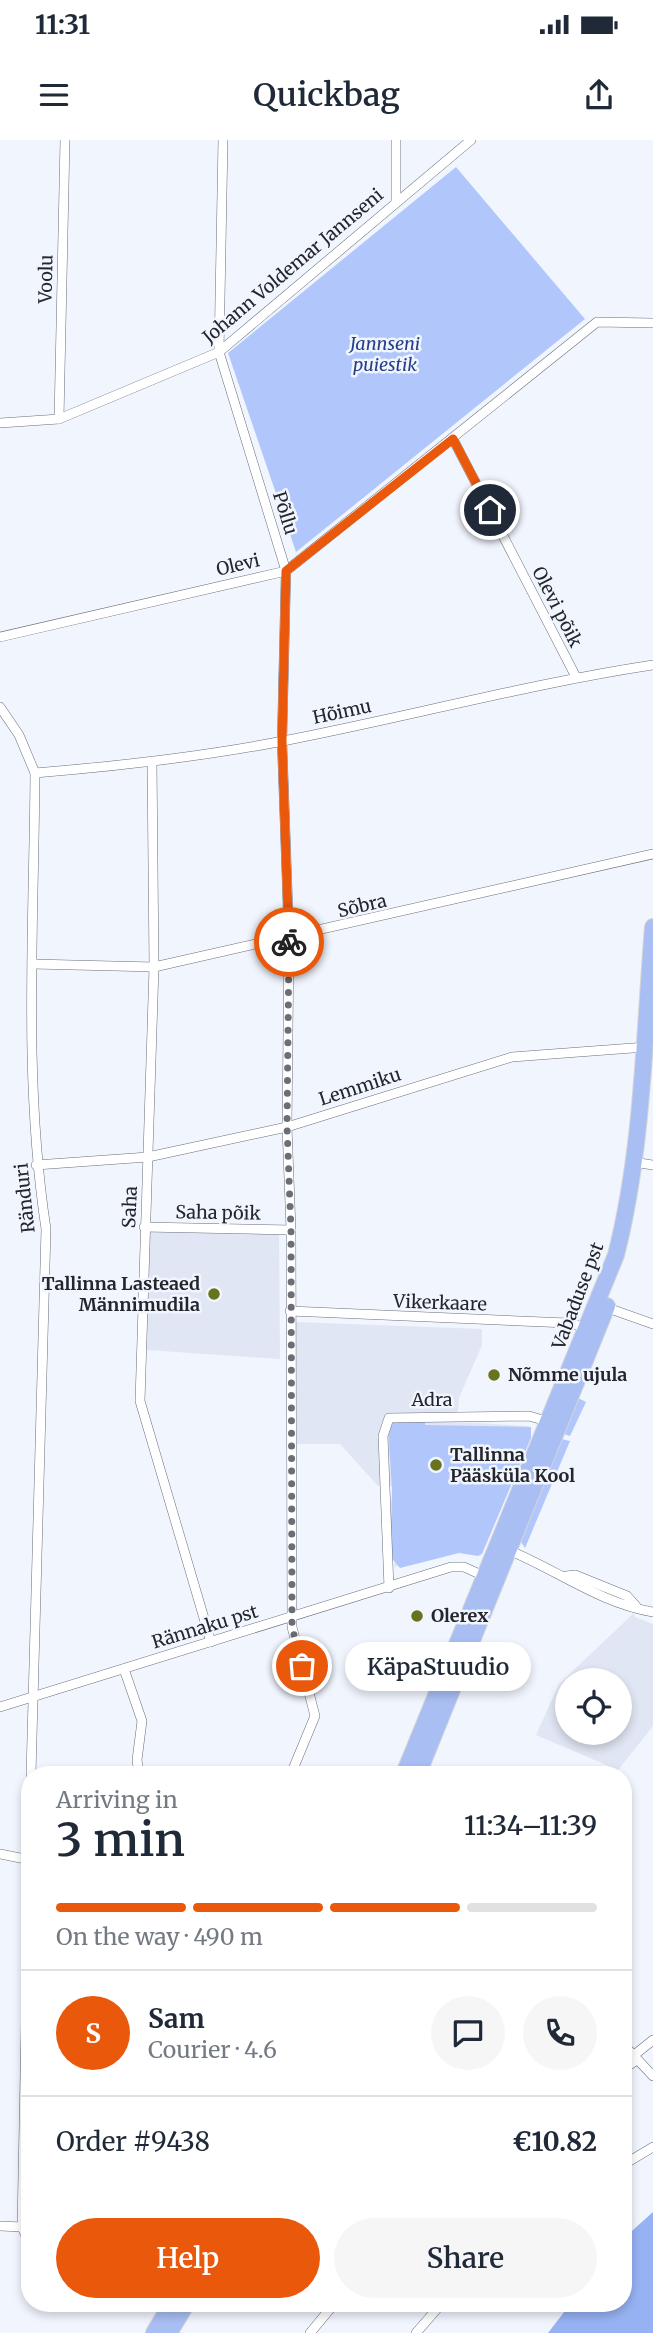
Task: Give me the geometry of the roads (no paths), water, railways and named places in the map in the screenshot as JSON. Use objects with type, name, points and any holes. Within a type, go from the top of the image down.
[{"type":"highway","name":"Vabaduse pst","points":[[408,1766],[505,1549],[602,1305],[642,1163],[653,927]]},
{"type":"highway","name":"Vabaduse pst","points":[[555,1424],[587,1328],[602,1305]]},
{"type":"highway","name":"Vabaduse pst","points":[[421,1766],[492,1579]]},
{"type":"highway","points":[[154,2333],[167,2312]]},
{"type":"highway","points":[[169,2333],[182,2312]]},
{"type":"street","name":"Voolu","points":[[59,419],[65,140]]},
{"type":"street","name":"Põllu","points":[[223,140],[219,352],[286,571],[282,741],[289,939],[287,1126],[291,1230],[292,1617],[314,1716],[293,1766]]},
{"type":"street","points":[[396,140],[396,201]]},
{"type":"street","name":"Johann Voldemar Jannseni","points":[[0,423],[59,419],[219,352],[471,140]]},
{"type":"street","name":"Olevi","points":[[0,637],[286,571],[597,322],[653,323]]},
{"type":"street","name":"Olevi põik","points":[[453,439],[576,677]]},
{"type":"street","name":"Hõimu","points":[[35,773],[152,764],[282,741],[576,677],[653,665]]},
{"type":"street","name":"Ränduri","points":[[0,707],[19,735],[35,773],[31,1065],[36,1164],[46,1228],[31,1766]]},
{"type":"street","name":"Saha","points":[[152,764],[154,967],[140,1401],[211,1642]]},
{"type":"street","name":"Sõbra","points":[[33,964],[154,967],[289,939],[653,854]]},
{"type":"street","name":"Lemmiku","points":[[36,1164],[149,1157],[287,1126],[513,1057],[649,1036]]},
{"type":"street","name":"Saha põik","points":[[144,1227],[291,1230]]},
{"type":"street","points":[[602,1305],[653,1324]]},
{"type":"street","name":"Vikerkaare","points":[[290,1311],[568,1323],[587,1328]]},
{"type":"street","name":"Adra","points":[[388,1588],[383,1436],[389,1418],[529,1416],[555,1424]]},
{"type":"street","points":[[505,1549],[566,1576],[575,1575],[627,1596],[636,1606],[653,1612]]},
{"type":"street","name":"Rännaku pst","points":[[0,1707],[451,1567],[464,1567],[492,1579]]},
{"type":"street","points":[[124,1669],[142,1721],[137,1766]]},
{"type":"street","points":[[0,1854],[21,1858]]},
{"type":"street","points":[[632,2061],[653,2040]]},
{"type":"street","points":[[632,2054],[653,2076]]},
{"type":"street","points":[[632,2160],[653,2147]]},
{"type":"street","points":[[0,2226],[21,2227]]},
{"type":"street","points":[[310,2333],[328,2312]]},
{"type":"street","points":[[416,2333],[434,2312]]},
{"type":"place","name":"Tallinna Lasteaed Männimudila","points":[[214,1294]]},
{"type":"place","name":"Nõmme ujula","points":[[494,1375]]},
{"type":"place","name":"Tallinna Pääsküla Kool","points":[[436,1465]]},
{"type":"place","name":"Olerex","points":[[417,1616]]},
{"type":"place","name":"KäpaStuudio","points":[[302,1666]]},
{"type":"park label","name":"Jannseni puiestik","points":[[385,354]]}]
